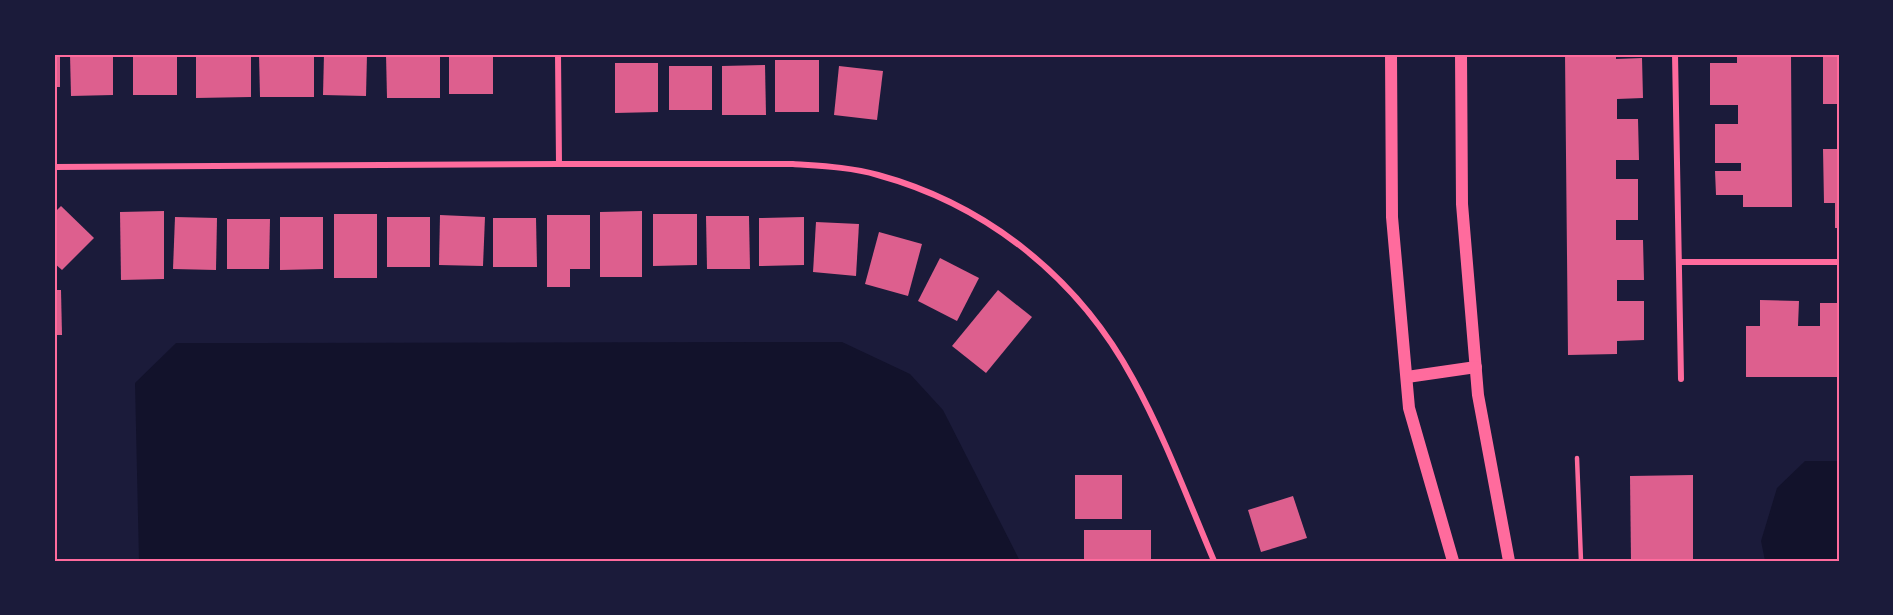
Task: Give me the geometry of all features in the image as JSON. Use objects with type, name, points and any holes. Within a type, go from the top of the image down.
[{"type":"main road","points":[[1391,54],[1392,217],[1409,408],[1453,561]]},
{"type":"main road","points":[[1461,54],[1462,204],[1478,395],[1509,561]]},
{"type":"main road","points":[[1407,377],[1476,367]]},
{"type":"street","points":[[558,54],[559,164]]},
{"type":"street","points":[[1675,54],[1681,379]]},
{"type":"street","points":[[54,168],[793,164],[827,166],[878,175],[925,192],[998,230],[1038,258],[1072,290],[1103,330],[1133,378],[1214,561]]},
{"type":"street","points":[[1680,262],[1839,262]]},
{"type":"lane","points":[[1576,458],[1581,561]]},
{"type":"shaded area","points":[[842,342],[910,374],[943,410],[1020,561],[139,561],[135,383],[176,343]]},
{"type":"shaded area","points":[[1805,461],[1839,461],[1839,561],[1765,561],[1761,541],[1777,488]]},
{"type":"building","points":[[54,54],[60,54],[60,87],[54,87]]},
{"type":"building","points":[[70,54],[113,54],[113,95],[71,96]]},
{"type":"building","points":[[133,54],[177,54],[177,95],[133,95]]},
{"type":"building","points":[[196,54],[251,54],[251,97],[196,98]]},
{"type":"building","points":[[259,54],[314,54],[314,97],[260,97]]},
{"type":"building","points":[[324,54],[367,54],[366,96],[323,95]]},
{"type":"building","points":[[386,54],[440,54],[440,98],[387,98]]},
{"type":"building","points":[[449,54],[493,54],[493,94],[449,94]]},
{"type":"building","points":[[1565,54],[1616,54],[1616,59],[1642,58],[1643,98],[1617,99],[1617,119],[1638,119],[1639,160],[1616,160],[1616,179],[1638,179],[1638,220],[1616,220],[1616,240],[1643,240],[1644,280],[1617,280],[1617,301],[1644,301],[1644,340],[1617,341],[1617,354],[1568,355]]},
{"type":"building","points":[[1737,54],[1791,54],[1792,207],[1743,207],[1743,195],[1716,195],[1715,171],[1741,171],[1741,163],[1715,163],[1715,124],[1738,124],[1738,105],[1710,105],[1710,63],[1737,63]]},
{"type":"building","points":[[1823,54],[1839,54],[1839,104],[1823,104]]},
{"type":"building","points":[[775,60],[819,60],[819,112],[775,112]]},
{"type":"building","points":[[615,63],[658,63],[658,112],[615,113]]},
{"type":"building","points":[[765,65],[766,115],[722,115],[722,66]]},
{"type":"building","points":[[669,66],[712,66],[712,110],[669,110]]},
{"type":"building","points":[[839,66],[883,71],[877,120],[834,115]]},
{"type":"building","points":[[1823,149],[1839,149],[1839,228],[1835,228],[1835,203],[1824,203]]},
{"type":"building","points":[[61,206],[94,238],[62,270],[54,263],[54,213]]},
{"type":"building","points":[[164,211],[164,279],[121,280],[120,212]]},
{"type":"building","points":[[642,211],[642,277],[600,277],[600,212]]},
{"type":"building","points":[[334,214],[377,214],[377,278],[334,278]]},
{"type":"building","points":[[653,214],[697,214],[697,265],[653,266]]},
{"type":"building","points":[[440,215],[485,217],[483,266],[439,265]]},
{"type":"building","points":[[547,215],[590,215],[590,269],[570,269],[570,287],[547,287]]},
{"type":"building","points":[[706,216],[749,216],[750,269],[707,269]]},
{"type":"building","points":[[175,217],[217,218],[216,270],[173,269]]},
{"type":"building","points":[[280,217],[323,217],[323,269],[280,270]]},
{"type":"building","points":[[387,217],[430,217],[430,267],[387,267]]},
{"type":"building","points":[[804,217],[804,265],[759,266],[759,218]]},
{"type":"building","points":[[493,218],[536,218],[537,267],[493,267]]},
{"type":"building","points":[[227,219],[270,219],[269,269],[227,269]]},
{"type":"building","points":[[816,222],[859,224],[856,276],[813,272]]},
{"type":"building","points":[[879,232],[922,244],[908,296],[865,284]]},
{"type":"building","points":[[940,258],[979,278],[957,321],[918,301]]},
{"type":"building","points":[[54,290],[61,290],[62,335],[54,335]]},
{"type":"building","points":[[998,290],[1032,317],[986,373],[952,346]]},
{"type":"building","points":[[1760,300],[1799,301],[1798,326],[1820,326],[1820,303],[1839,303],[1839,377],[1746,377],[1746,326],[1760,326]]},
{"type":"building","points":[[1075,475],[1122,475],[1122,519],[1075,519]]},
{"type":"building","points":[[1693,475],[1693,561],[1631,561],[1630,476]]},
{"type":"building","points":[[1293,496],[1307,538],[1261,552],[1248,510]]},
{"type":"building","points":[[1084,530],[1151,530],[1151,561],[1084,561]]}]
